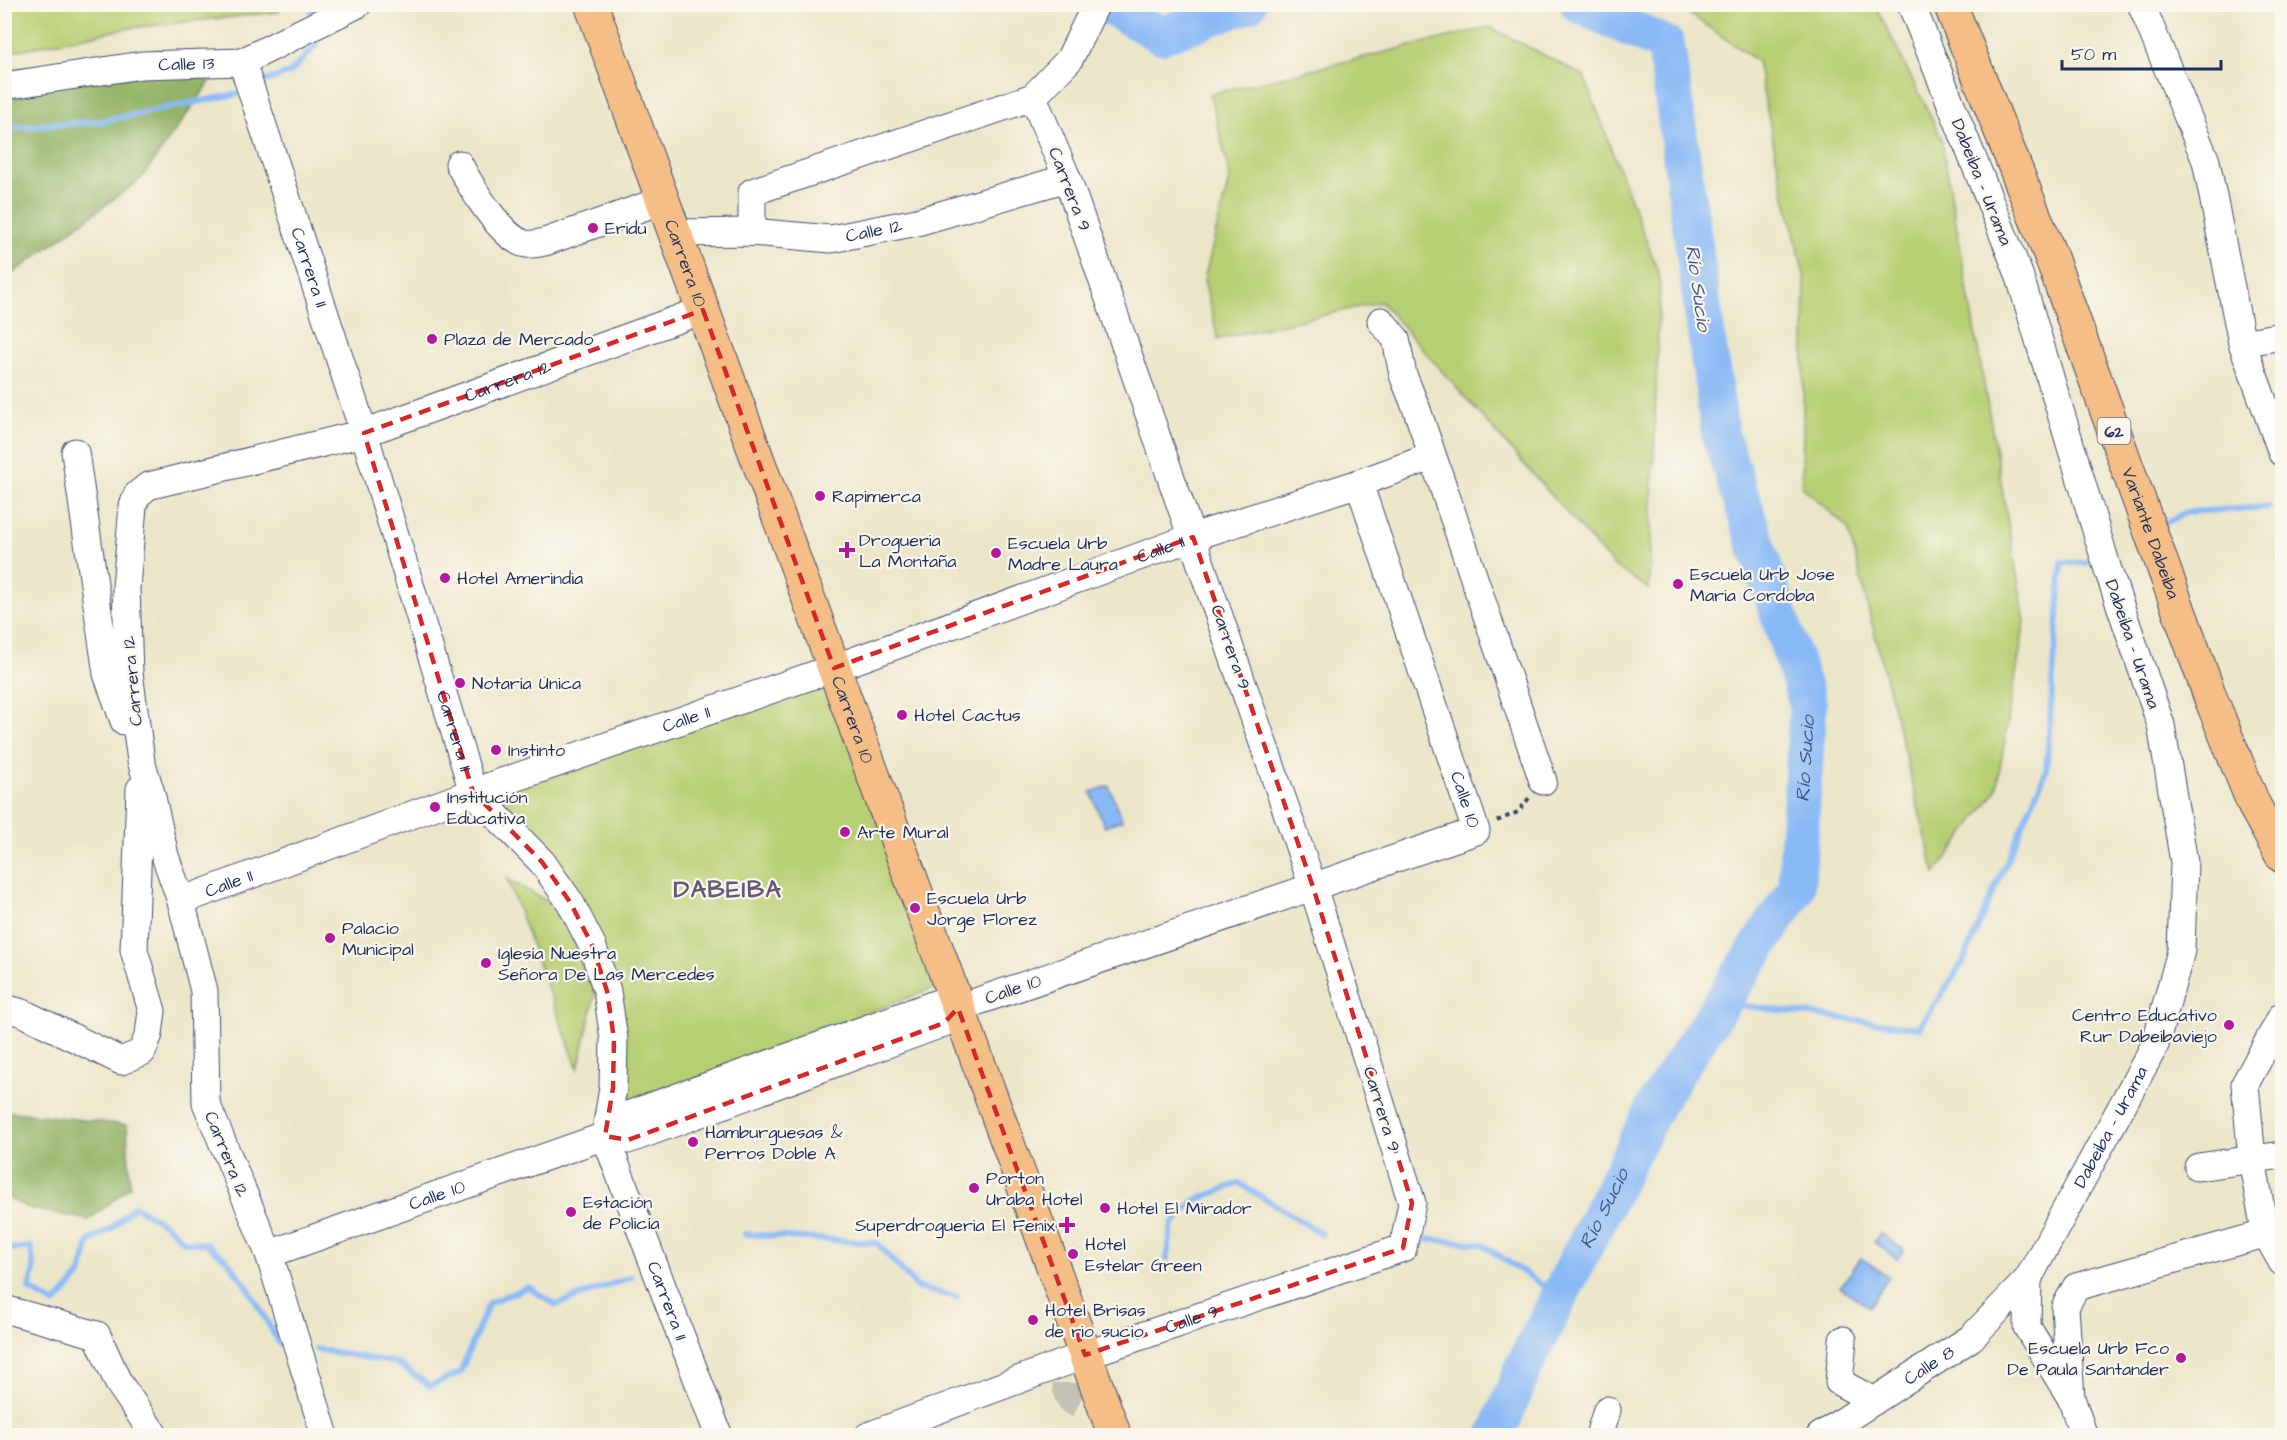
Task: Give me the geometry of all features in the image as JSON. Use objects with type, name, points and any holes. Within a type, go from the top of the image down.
[{"type":"main road","name":"Carrera 10","points":[[591,4],[1087,1359],[1101,1417]]},
{"type":"main road","name":"Variante Dabeiba","points":[[1950,4],[2051,257],[2211,699],[2254,805],[2283,855]]},
{"type":"street","name":"Calle 13","points":[[4,86],[142,65],[242,62],[358,4]]},
{"type":"street","points":[[752,232],[752,192],[1034,97],[1069,60],[1096,4]]},
{"type":"street","name":"Dabeiba - Urama","points":[[1911,4],[2019,274],[2108,570],[2161,725],[2184,862],[2181,951],[2155,1045],[2028,1279]]},
{"type":"street","points":[[2141,4],[2205,162],[2242,342],[2283,453]]},
{"type":"street","name":"Carrera 11","points":[[242,62],[364,433],[473,792],[542,862],[570,902],[592,945],[607,992],[614,1040],[613,1088],[605,1136],[719,1436]]},
{"type":"street","name":"Carrera 9","points":[[1034,97],[1067,178],[1313,887],[1412,1203]]},
{"type":"street","points":[[459,164],[474,192],[505,232],[525,244],[545,242],[663,200]]},
{"type":"street","name":"Calle 12","points":[[675,233],[752,232],[831,239],[917,222],[1067,178]]},
{"type":"street","name":"Carrera 12","points":[[325,1436],[269,1254],[206,1103],[204,991],[181,901],[165,856],[141,761],[129,673],[126,587],[133,506],[137,495],[148,486],[364,433],[703,310]]},
{"type":"street","points":[[1381,321],[1396,339],[1403,375],[1417,410],[1542,781]]},
{"type":"street","points":[[2242,342],[2283,336]]},
{"type":"street","points":[[4,1008],[23,1012],[121,1061],[142,1052],[149,1034],[152,1011],[134,950],[141,761],[107,674],[75,452]]},
{"type":"street","points":[[1193,537],[1431,457]]},
{"type":"street","name":"Calle 10","points":[[269,1254],[605,1136],[628,1140],[944,1023],[958,1008],[1476,831],[1359,483]]},
{"type":"street","name":"Calle 11","points":[[181,901],[473,792],[834,668],[1193,537]]},
{"type":"street","points":[[2283,1016],[2245,1084],[2252,1159],[2283,1262]]},
{"type":"street","points":[[2198,1167],[2283,1155]]},
{"type":"street","name":"Calle 9","points":[[1087,1359],[1403,1248],[1412,1203]]},
{"type":"street","points":[[2071,1398],[2065,1307],[2076,1287],[2274,1230]]},
{"type":"street","points":[[2028,1279],[2027,1327],[2071,1398],[2084,1436]]},
{"type":"street","name":"Calle 8","points":[[1820,1436],[1971,1338],[2028,1279]]},
{"type":"street","points":[[4,1309],[97,1335],[118,1382],[155,1436]]},
{"type":"street","points":[[1843,1340],[1839,1382],[1874,1401]]},
{"type":"street","points":[[868,1436],[1054,1366],[1066,1383],[1069,1375],[1087,1359]]},
{"type":"street","points":[[1599,1436],[1607,1410]]},
{"type":"path","points":[[1476,831],[1518,812],[1542,781]]},
{"type":"highlighted area","points":[[703,310],[834,668],[1193,537],[1313,887],[1412,1203],[1403,1248],[1085,1355],[958,1008],[944,1023],[628,1140],[605,1136],[613,1088],[614,1039],[607,991],[592,945],[570,902],[542,862],[473,792],[364,433]]},
{"type":"green space","points":[[12,4],[280,5],[279,12],[129,28],[13,51]]},
{"type":"green space","points":[[1677,5],[1875,5],[1941,137],[2025,621],[1996,791],[1935,874],[1848,528],[1802,487],[1805,279],[1780,175],[1757,61]]},
{"type":"green space","points":[[1490,27],[1584,76],[1660,277],[1649,589],[1613,565],[1381,302],[1218,339],[1204,280],[1230,176],[1210,94]]},
{"type":"green space","points":[[158,50],[210,82],[141,179],[5,279],[5,73],[11,70]]},
{"type":"green space","points":[[826,683],[938,986],[620,1109],[613,981],[481,791]]},
{"type":"green space","points":[[507,879],[561,909],[595,994],[578,1069]]},
{"type":"green space","points":[[4,1111],[127,1125],[130,1187],[89,1220],[27,1208],[5,1196]]},
{"type":"water","points":[[1109,786],[1122,820],[1104,826],[1091,792]]},
{"type":"water","points":[[1880,1233],[1904,1250],[1897,1259],[1874,1242]]},
{"type":"water","points":[[1861,1258],[1889,1277],[1869,1307],[1840,1287]]},
{"type":"waterway","points":[[310,4],[312,19]]},
{"type":"waterway","name":"Río Sucio","points":[[1106,4],[1161,35],[1248,4]]},
{"type":"waterway","name":"Río Sucio","points":[[1496,1436],[1524,1366],[1658,1100],[1796,889],[1808,704],[1720,434],[1666,45],[1579,4]]},
{"type":"waterway","points":[[257,84],[291,72],[316,45]]},
{"type":"waterway","points":[[4,128],[102,121],[237,94]]},
{"type":"waterway","points":[[2159,526],[2187,512],[2269,507]]},
{"type":"waterway","points":[[1721,1003],[1919,1028],[1963,962],[2046,771],[2062,562],[2087,563]]},
{"type":"waterway","points":[[1167,1259],[1172,1225],[1194,1201],[1239,1183],[1322,1234]]},
{"type":"waterway","points":[[4,1250],[31,1247],[34,1272],[29,1289],[55,1304],[81,1274],[89,1241],[111,1229],[134,1206],[166,1225],[185,1242],[206,1244],[226,1259],[247,1286],[279,1343],[285,1344]]},
{"type":"waterway","points":[[745,1234],[877,1243],[918,1288],[957,1297]]},
{"type":"waterway","points":[[1427,1239],[1481,1244],[1559,1296]]},
{"type":"waterway","points":[[316,1349],[397,1363],[430,1386],[460,1373],[489,1303],[528,1287],[556,1305],[631,1277]]},
{"type":"tunnel","points":[[1066,1383],[1070,1399],[1084,1407]]},
{"type":"place","name":"Eridu","points":[[593,228]]},
{"type":"place","name":"Plaza de Mercado","points":[[432,339]]},
{"type":"place","name":"Rapimerca","points":[[820,496]]},
{"type":"place","name":"Drogueria La Montaña","points":[[847,550]]},
{"type":"place","name":"Escuela Urb Madre Laura","points":[[996,553]]},
{"type":"place","name":"Hotel Amerindia","points":[[445,578]]},
{"type":"place","name":"Escuela Urb Jose Maria Cordoba","points":[[1678,584]]},
{"type":"place","name":"Notaría Única","points":[[460,683]]},
{"type":"place","name":"Hotel Cactus","points":[[902,715]]},
{"type":"place","name":"Instinto","points":[[496,750]]},
{"type":"place","name":"Institución Educativa","points":[[435,807]]},
{"type":"place","name":"Arte Mural","points":[[845,832]]},
{"type":"place","name":"Escuela Urb Jorge Florez","points":[[915,908]]},
{"type":"place","name":"Palacio Municipal","points":[[330,938]]},
{"type":"place","name":"Iglesía Nuestra Señora De Las Mercedes","points":[[486,963]]},
{"type":"place","name":"Centro Educativo Rur Dabeibaviejo","points":[[2229,1025]]},
{"type":"place","name":"Hamburguesas & Perros Doble A","points":[[693,1142]]},
{"type":"place","name":"Porton Uraba Hotel","points":[[974,1188]]},
{"type":"place","name":"Hotel El Mirador","points":[[1105,1208]]},
{"type":"place","name":"Estación de Policía","points":[[571,1212]]},
{"type":"place","name":"Superdrogueria El Fenix","points":[[1067,1225]]},
{"type":"place","name":"Hotel Estelar Green","points":[[1073,1254]]},
{"type":"place","name":"Hotel Brisas de rio sucio","points":[[1033,1320]]},
{"type":"place","name":"Escuela Urb Fco De Paula Santander","points":[[2181,1358]]},
{"type":"district","name":"DABEIBA","points":[[728,889]]}]
